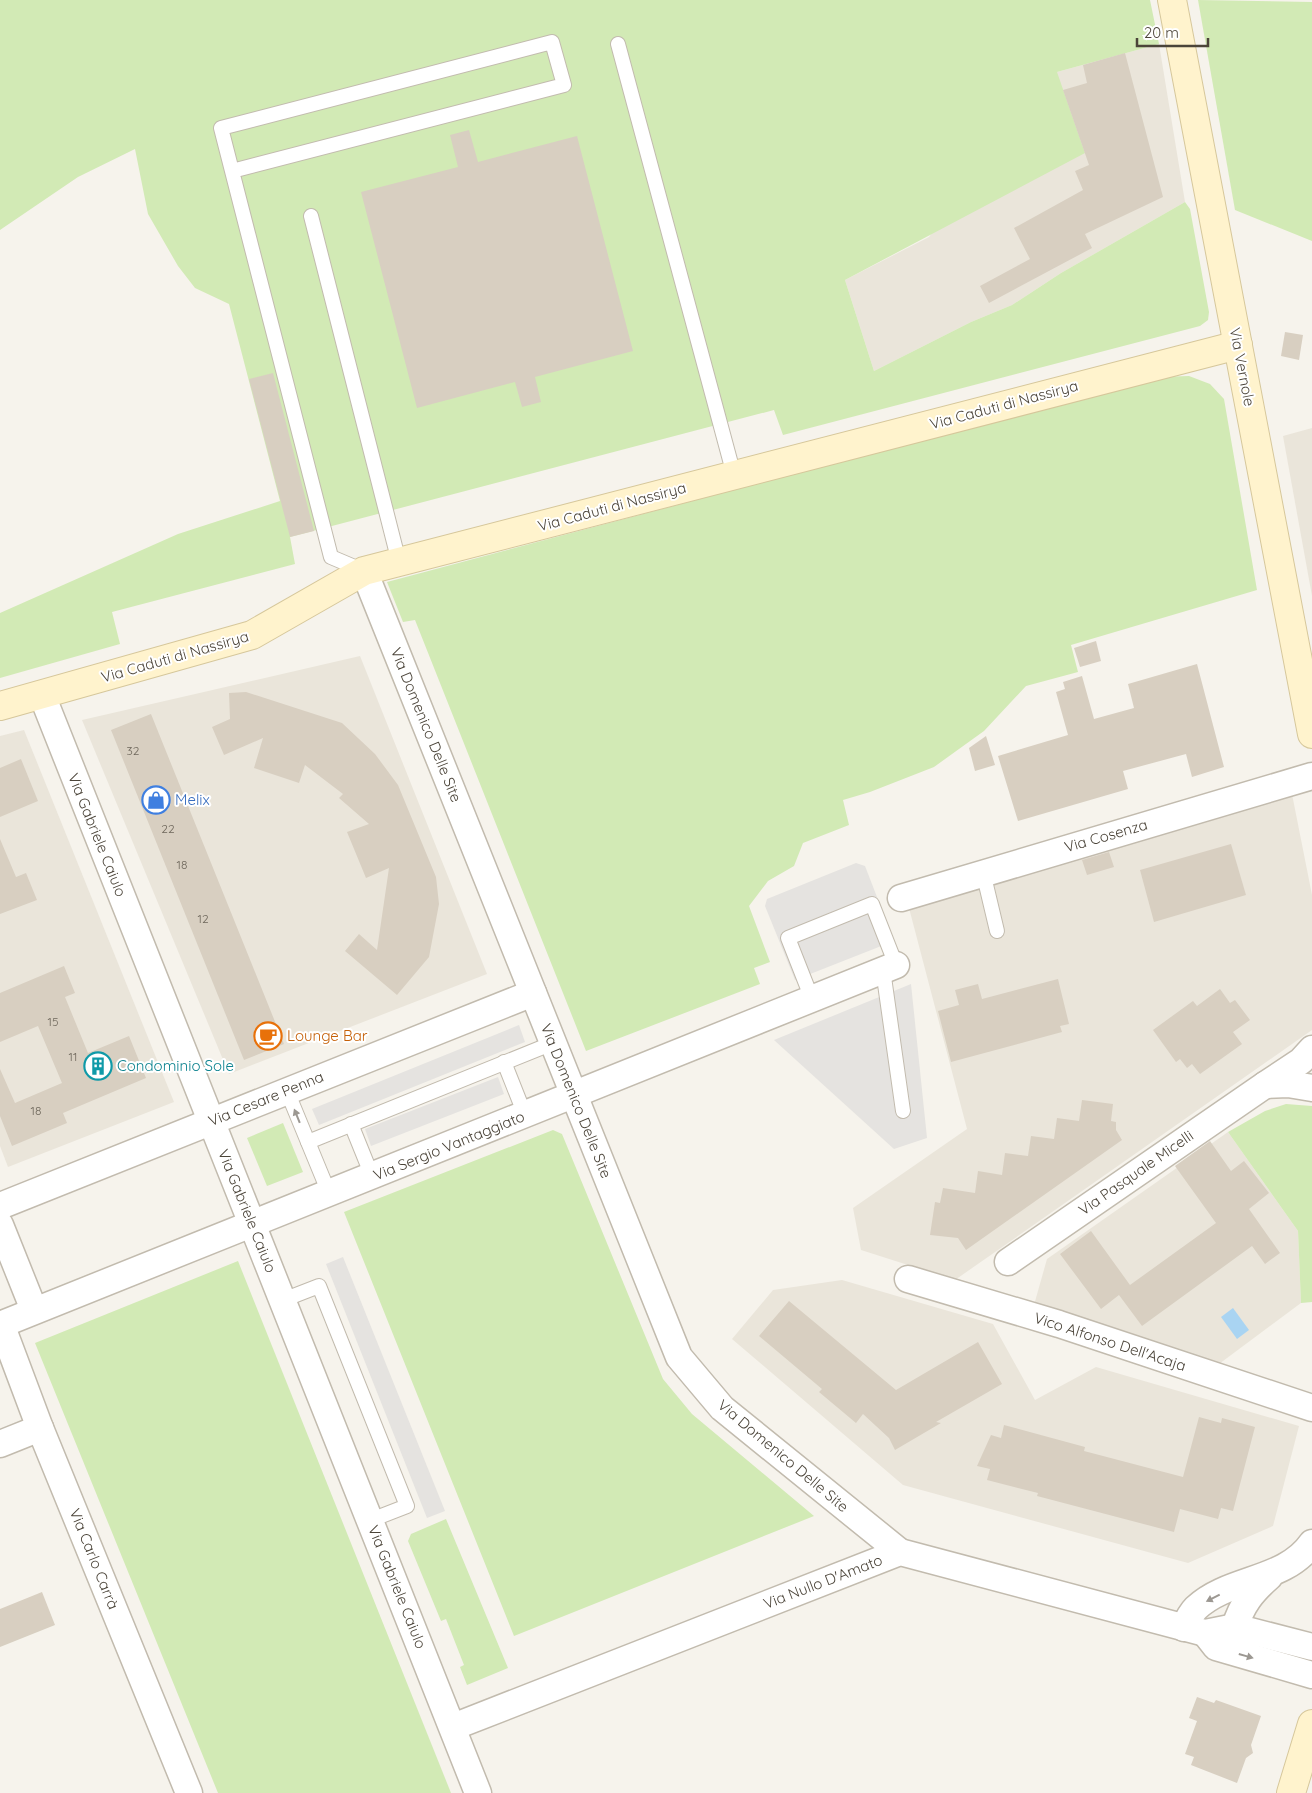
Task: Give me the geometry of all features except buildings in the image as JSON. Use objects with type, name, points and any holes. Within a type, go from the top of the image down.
[{"type":"street","name":"Via Vernole","points":[[1172,0],[1312,734]]},
{"type":"street","name":"Via Caduti di Nassirya","points":[[0,706],[252,635],[364,571],[1238,345]]},
{"type":"street","name":"Via Domenico Delle Site","points":[[364,571],[679,1356],[722,1408],[900,1552]]},
{"type":"street","name":"Via Gabriele Caiulo","points":[[42,695],[478,1793]]},
{"type":"street","name":"Via Cosenza","points":[[901,898],[983,872],[1312,776]]},
{"type":"street","name":"Via Sergio Vantaggiato","points":[[0,1325],[889,968]]},
{"type":"street","name":"Via Cesare Penna","points":[[1,1224],[212,1121],[533,993]]},
{"type":"street","name":"Via Pasquale Micelli","points":[[1008,1262],[1219,1115],[1265,1086],[1309,1071]]},
{"type":"street","points":[[1,1224],[34,1310]]},
{"type":"street","name":"Vico Alfonso Dell'Acaja","points":[[908,1279],[1059,1324],[1312,1408]]},
{"type":"street","name":"Via Carlo Carrà","points":[[0,1325],[40,1428],[190,1793]]},
{"type":"street","points":[[0,1444],[40,1428]]},
{"type":"street","points":[[1235,1627],[1240,1609],[1249,1595],[1274,1573],[1294,1561],[1312,1543]]},
{"type":"street","name":"Via Nullo D'Amato","points":[[453,1727],[900,1552],[1194,1631],[1235,1627],[1312,1647]]},
{"type":"street","points":[[1194,1631],[1195,1609],[1206,1601],[1251,1579],[1274,1573]]},
{"type":"street","name":"Via Nullo D'Amato","points":[[1194,1631],[1216,1647],[1312,1675]]},
{"type":"street","points":[[1291,1793],[1312,1724]]},
{"type":"lane","points":[[232,171],[564,85],[552,42],[221,128],[232,171],[331,557],[364,571]]},
{"type":"lane","points":[[618,44],[734,475]]},
{"type":"lane","points":[[311,216],[399,562]]},
{"type":"lane","points":[[983,872],[997,931]]},
{"type":"lane","points":[[812,999],[788,938],[872,904],[889,968],[902,1111]]},
{"type":"lane","points":[[308,1142],[553,1042]]},
{"type":"lane","points":[[504,1062],[525,1115]]},
{"type":"lane","points":[[287,1091],[329,1193]]},
{"type":"lane","points":[[351,1124],[372,1176]]},
{"type":"lane","points":[[282,1300],[319,1286],[407,1506],[371,1520]]},
{"type":"shaded area","points":[[1159,44],[1185,202],[1061,273],[1012,305],[971,322],[874,371],[845,280],[929,237],[1057,72]]},
{"type":"shaded area","points":[[1312,428],[1312,596],[1283,436]]},
{"type":"shaded area","points":[[360,656],[487,974],[229,1074],[82,720]]},
{"type":"shaded area","points":[[24,730],[174,1102],[8,1167],[0,1146],[0,736]]},
{"type":"shaded area","points":[[1291,789],[1312,895],[1312,1030],[955,1280],[861,1250],[853,1208],[967,1129],[909,908]]},
{"type":"shaded area","points":[[856,863],[865,866],[894,941],[795,980],[765,906],[767,899]]},
{"type":"shaded area","points":[[911,984],[927,1138],[894,1149],[774,1040]]},
{"type":"shaded area","points":[[519,1025],[525,1042],[319,1125],[312,1109]]},
{"type":"shaded area","points":[[498,1077],[504,1094],[371,1146],[365,1129]]},
{"type":"shaded area","points":[[1228,1132],[1298,1231],[1301,1303],[1219,1364],[1034,1305],[1047,1259]]},
{"type":"shaded area","points":[[343,1257],[445,1511],[427,1518],[326,1264]]},
{"type":"shaded area","points":[[842,1280],[993,1324],[1035,1400],[1096,1367],[1299,1426],[1273,1526],[1188,1563],[903,1485],[732,1339],[773,1290]]},
{"type":"green space","points":[[0,0],[1150,0],[1159,44],[1057,72],[1085,153],[845,280],[874,371],[971,322],[1012,305],[1061,273],[1185,202],[1190,209],[1209,312],[1208,320],[1200,326],[783,435],[774,410],[290,537],[295,564],[112,612],[120,644],[0,678],[0,613],[178,534],[280,501],[229,304],[195,288],[178,266],[148,214],[135,149],[78,177],[0,230]]},
{"type":"green space","points":[[1198,0],[1312,2],[1312,241],[1235,210]]},
{"type":"green space","points":[[1189,376],[1210,384],[1224,399],[1257,590],[1071,645],[1078,672],[1026,686],[984,731],[934,767],[870,792],[843,800],[849,825],[803,843],[794,866],[768,881],[749,906],[770,962],[754,968],[760,984],[586,1051],[415,620],[403,622],[387,582],[1159,377]]},
{"type":"green space","points":[[1286,1104],[1312,1106],[1312,1302],[1301,1303],[1298,1231],[1228,1132],[1265,1111]]},
{"type":"green space","points":[[283,1123],[303,1172],[267,1186],[247,1138]]},
{"type":"green space","points":[[553,1130],[562,1134],[663,1379],[692,1414],[814,1516],[514,1636],[344,1212]]},
{"type":"green space","points":[[238,1261],[451,1793],[218,1793],[35,1343]]},
{"type":"green space","points":[[446,1519],[508,1668],[467,1685],[460,1667],[464,1665],[446,1619],[441,1621],[408,1541],[411,1534]]},
{"type":"water","points":[[1233,1308],[1249,1330],[1237,1339],[1221,1317]]},
{"type":"place","name":"Melix","points":[[156,800]]},
{"type":"place","name":"Lounge Bar","points":[[268,1036]]},
{"type":"place","name":"Condominio Sole","points":[[98,1066]]}]
